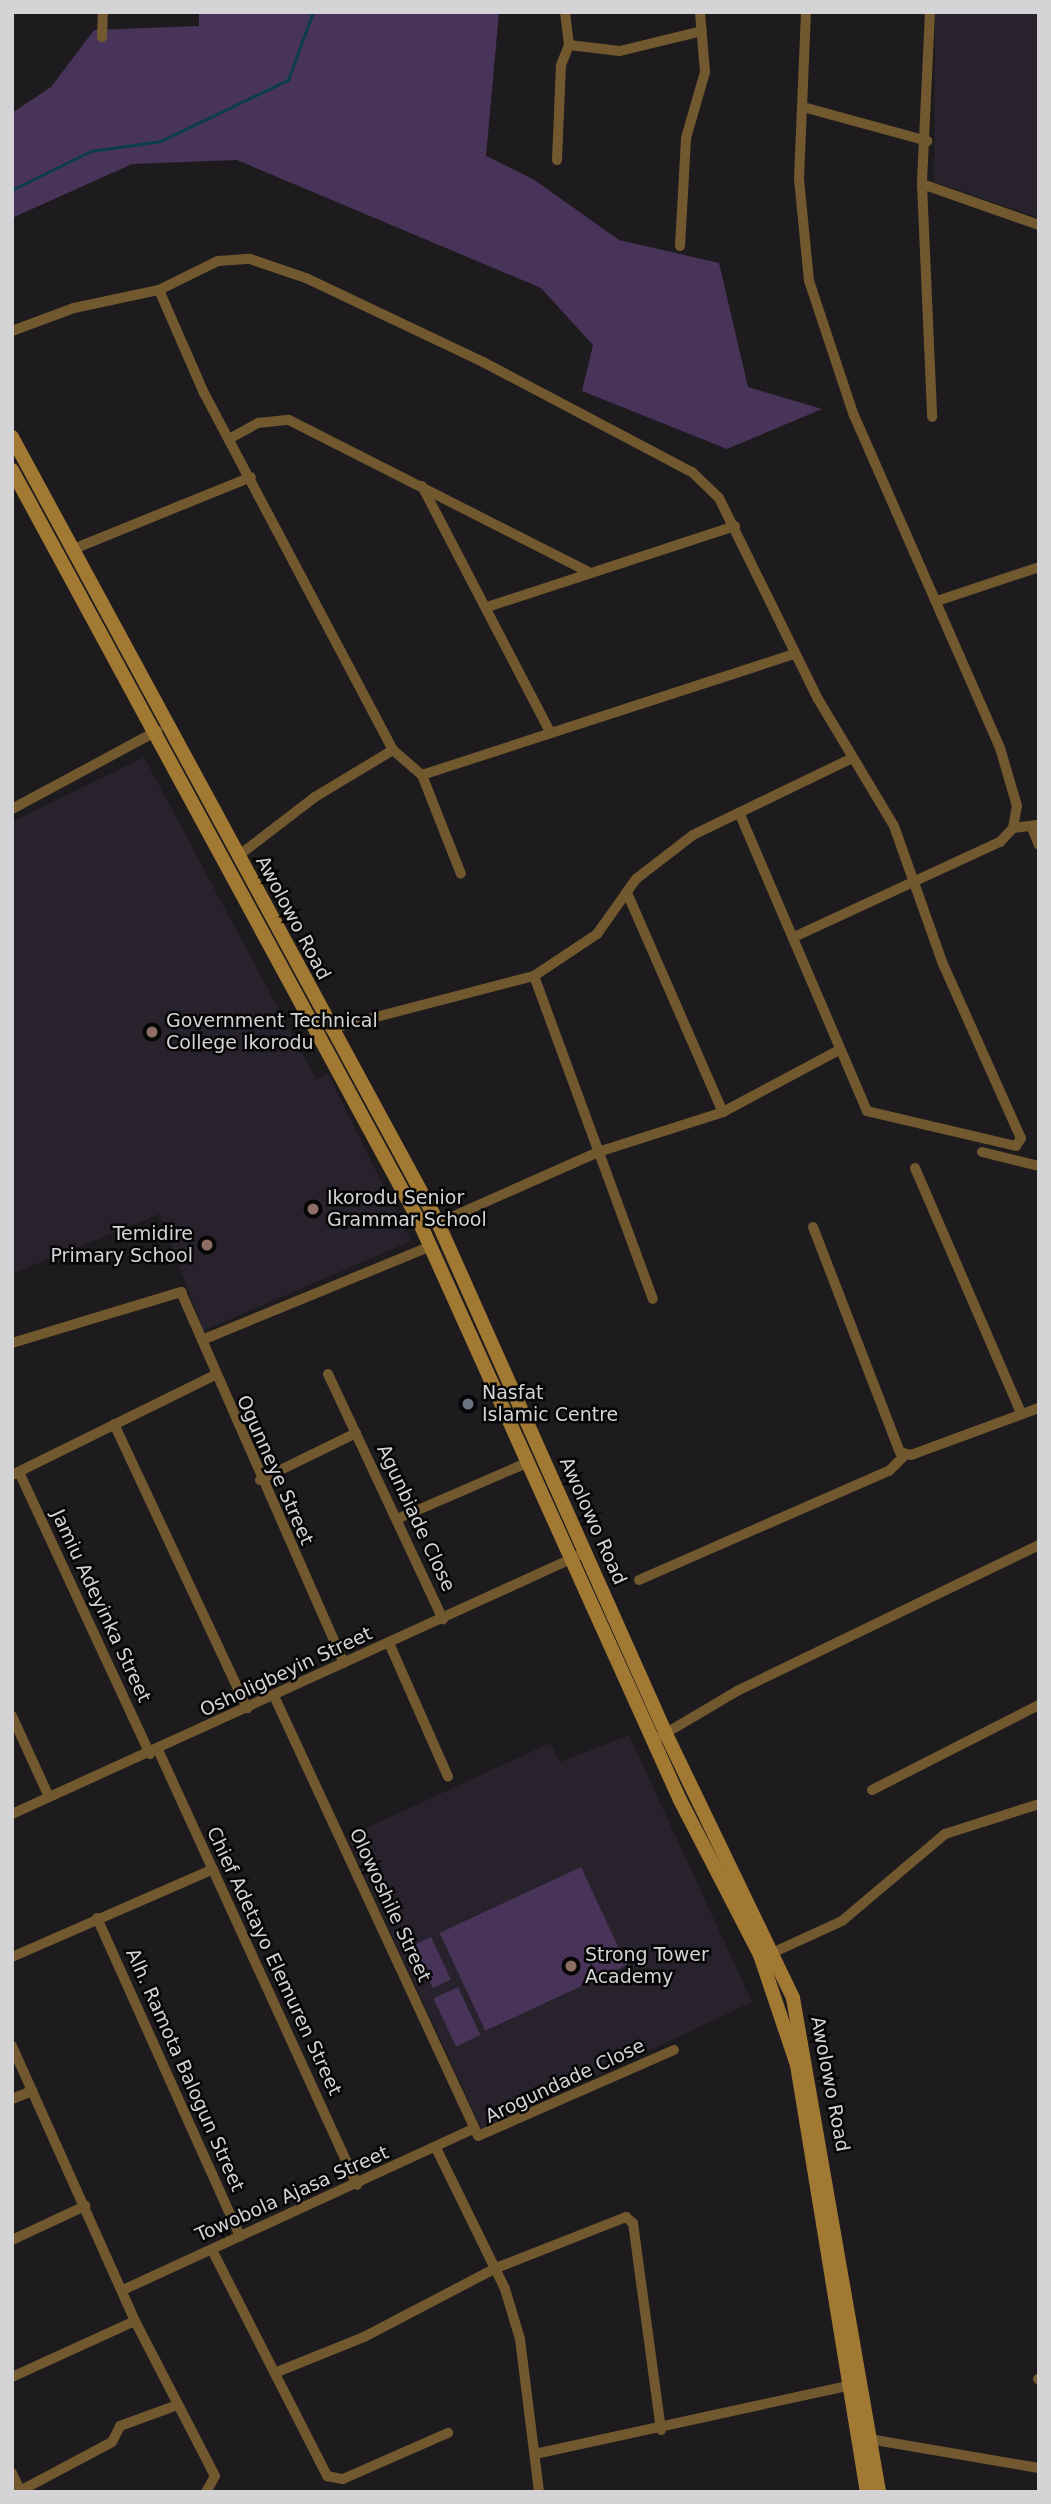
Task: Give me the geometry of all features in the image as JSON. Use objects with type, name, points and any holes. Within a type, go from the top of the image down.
[{"type":"main road","name":"Awolowo Road","points":[[12,438],[330,1029],[438,1223],[580,1555],[760,1955],[790,2033],[847,2386],[867,2492]]},
{"type":"main road","name":"Awolowo Road","points":[[13,472],[157,732],[431,1246],[529,1462],[580,1555]]},
{"type":"main road","name":"Awolowo Road","points":[[661,1736],[772,1954],[802,2029],[879,2492]]},
{"type":"street","points":[[102,37],[103,12]]},
{"type":"street","points":[[557,160],[561,65],[569,45],[565,12]]},
{"type":"street","points":[[680,246],[686,138],[705,72],[700,12]]},
{"type":"street","points":[[794,937],[914,885],[1000,842],[1013,828],[1017,806],[1009,773],[937,601],[854,416],[802,244],[806,12]]},
{"type":"street","points":[[930,12],[927,141],[922,184],[932,417]]},
{"type":"street","points":[[569,45],[620,51],[702,31]]},
{"type":"street","points":[[803,107],[927,141]]},
{"type":"street","points":[[922,184],[1039,225]]},
{"type":"street","points":[[12,331],[74,308],[159,290],[234,259],[306,278],[673,457],[719,498],[735,526],[795,654],[852,758],[894,826],[914,885],[1021,1138],[1007,1145],[873,1115],[860,1102],[794,937],[740,815]]},
{"type":"street","points":[[159,290],[229,439],[393,750],[422,775],[461,874]]},
{"type":"street","points":[[229,439],[258,423],[289,420],[588,572]]},
{"type":"street","points":[[71,550],[251,477]]},
{"type":"street","points":[[422,486],[549,730]]},
{"type":"street","points":[[487,607],[735,526]]},
{"type":"street","points":[[937,601],[1039,568]]},
{"type":"street","points":[[422,775],[549,730],[795,654]]},
{"type":"street","points":[[12,809],[157,732]]},
{"type":"street","points":[[238,856],[315,797],[393,750]]},
{"type":"street","points":[[330,1029],[534,975],[597,934],[645,871],[694,835],[740,815],[852,758]]},
{"type":"street","points":[[1013,828],[1035,826],[1039,845]]},
{"type":"street","points":[[628,895],[723,1112]]},
{"type":"street","points":[[534,975],[653,1300]]},
{"type":"street","points":[[438,1223],[598,1152],[723,1112],[839,1050]]},
{"type":"street","points":[[982,1152],[1039,1166]]},
{"type":"street","points":[[915,1168],[1021,1413]]},
{"type":"street","points":[[813,1227],[905,1455]]},
{"type":"street","points":[[202,1340],[431,1246]]},
{"type":"street","name":"Ogunneye Street","points":[[12,1343],[177,1290],[202,1340],[213,1376],[344,1663]]},
{"type":"street","name":"Agunbiade Close","points":[[328,1374],[443,1619]]},
{"type":"street","points":[[16,1474],[213,1376]]},
{"type":"street","points":[[639,1580],[889,1471],[905,1455],[1039,1408]]},
{"type":"street","points":[[114,1424],[247,1708]]},
{"type":"street","name":"Agunbiade Close","points":[[260,1480],[356,1433]]},
{"type":"street","points":[[397,1519],[529,1462]]},
{"type":"street","name":"Jamiu Adeyinka Street","points":[[16,1474],[155,1753]]},
{"type":"street","points":[[661,1736],[737,1691],[1039,1545]]},
{"type":"street","name":"Osholigbeyin Street","points":[[12,1814],[155,1753],[580,1555]]},
{"type":"street","points":[[389,1643],[448,1777]]},
{"type":"street","name":"Olowoshile Street","points":[[274,1696],[473,2129]]},
{"type":"street","points":[[872,1790],[1039,1705]]},
{"type":"street","points":[[12,1716],[49,1797]]},
{"type":"street","name":"Chief Adetayo Elemuren Street","points":[[155,1753],[213,1869],[356,2185]]},
{"type":"street","points":[[772,1954],[842,1921],[945,1834],[1039,1804]]},
{"type":"street","points":[[12,1957],[97,1917],[213,1869]]},
{"type":"street","name":"Alh. Ramota Balogun Street","points":[[97,1917],[240,2236]]},
{"type":"street","points":[[12,2046],[125,2289],[135,2321],[175,2406],[215,2476],[206,2492]]},
{"type":"street","name":"Arogundade Close","points":[[473,2129],[486,2138],[674,2050]]},
{"type":"street","points":[[12,2099],[32,2091]]},
{"type":"street","name":"Towobola Ajasa Street","points":[[125,2289],[473,2129]]},
{"type":"street","points":[[436,2148],[496,2269],[520,2339],[539,2492]]},
{"type":"street","points":[[12,2240],[85,2206]]},
{"type":"street","points":[[277,2372],[364,2337],[496,2269],[626,2217],[633,2223],[661,2430]]},
{"type":"street","points":[[212,2250],[277,2372],[301,2431],[334,2480],[449,2433]]},
{"type":"street","points":[[12,2377],[135,2321]]},
{"type":"street","points":[[535,2454],[661,2430],[847,2386]]},
{"type":"street","points":[[12,2473],[19,2490],[112,2442],[120,2426],[175,2406]]},
{"type":"street","points":[[869,2439],[1039,2468]]},
{"type":"shaded area","points":[[199,12],[499,12],[486,156],[533,179],[619,240],[719,263],[748,387],[822,409],[727,449],[582,391],[593,345],[541,288],[237,160],[132,164],[12,218],[12,113],[51,87],[94,30],[199,26]]},
{"type":"shaded area","points":[[935,12],[1039,12],[1039,218],[934,182]]},
{"type":"shaded area","name":"Government Technical College Ikorodu","points":[[144,757],[316,1079],[328,1074],[411,1241],[203,1331],[160,1214],[12,1274],[12,822]]},
{"type":"shaded area","name":"Strong Tower Academy","points":[[629,1735],[752,2002],[482,2130],[347,1837],[550,1743],[560,1762]]},
{"type":"shaded area","points":[[581,1867],[627,1965],[485,2031],[440,1933]]},
{"type":"shaded area","points":[[431,1937],[451,1980],[433,1988],[413,1945]]},
{"type":"shaded area","points":[[458,1987],[480,2035],[456,2046],[434,1998]]},
{"type":"waterway","points":[[12,190],[91,151],[161,141],[288,80],[313,12]]},
{"type":"place","name":"Government Technical College Ikorodu","points":[[152,1032]]},
{"type":"place","name":"Ikorodu Senior Grammar School","points":[[313,1209]]},
{"type":"place","name":"Temidire Primary School","points":[[207,1245]]},
{"type":"place","name":"Nasfat Islamic Centre","points":[[468,1404]]},
{"type":"place","name":"Strong Tower Academy","points":[[571,1966]]}]
